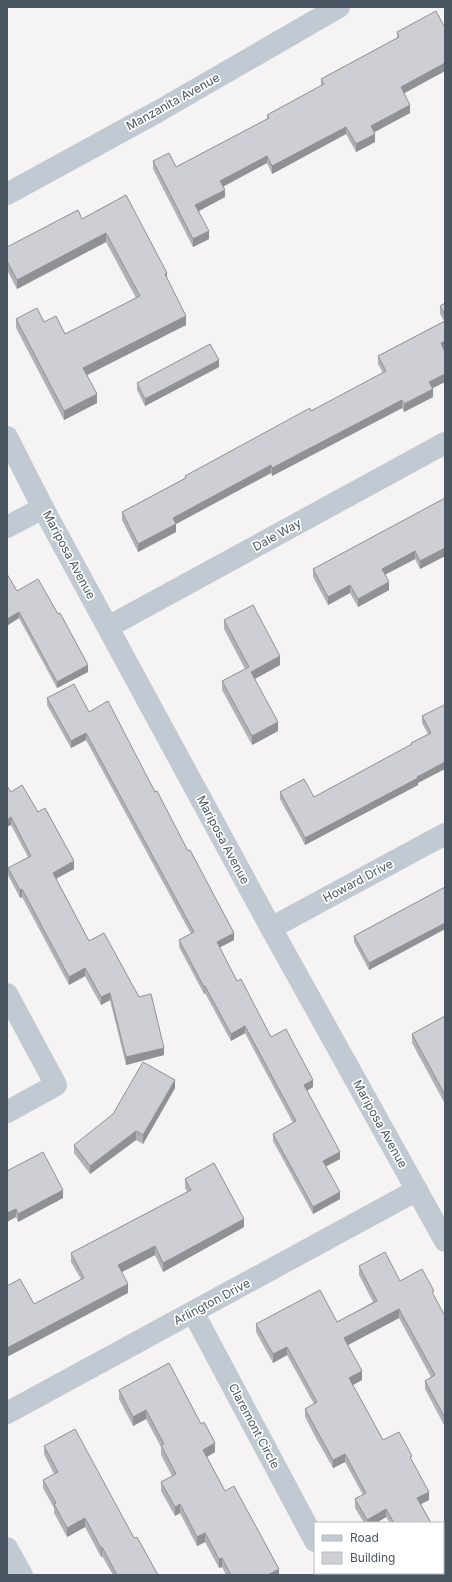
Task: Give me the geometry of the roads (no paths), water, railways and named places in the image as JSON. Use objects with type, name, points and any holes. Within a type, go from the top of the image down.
[{"type":"street","name":"Manzanita Avenue","points":[[7,194],[157,112],[339,7]]},
{"type":"street","name":"Mariposa Avenue","points":[[7,437],[43,508],[271,928],[445,1241]]},
{"type":"street","name":"Dale Way","points":[[108,627],[445,443]]},
{"type":"street","points":[[7,527],[43,508]]},
{"type":"street","name":"Howard Drive","points":[[271,928],[445,834]]},
{"type":"street","points":[[7,994],[56,1085],[7,1112]]},
{"type":"street","name":"Arlington Drive","points":[[7,1413],[417,1190]]},
{"type":"street","name":"Claremont Circle","points":[[193,1312],[314,1539]]},
{"type":"street","points":[[7,1548],[22,1575]]}]
